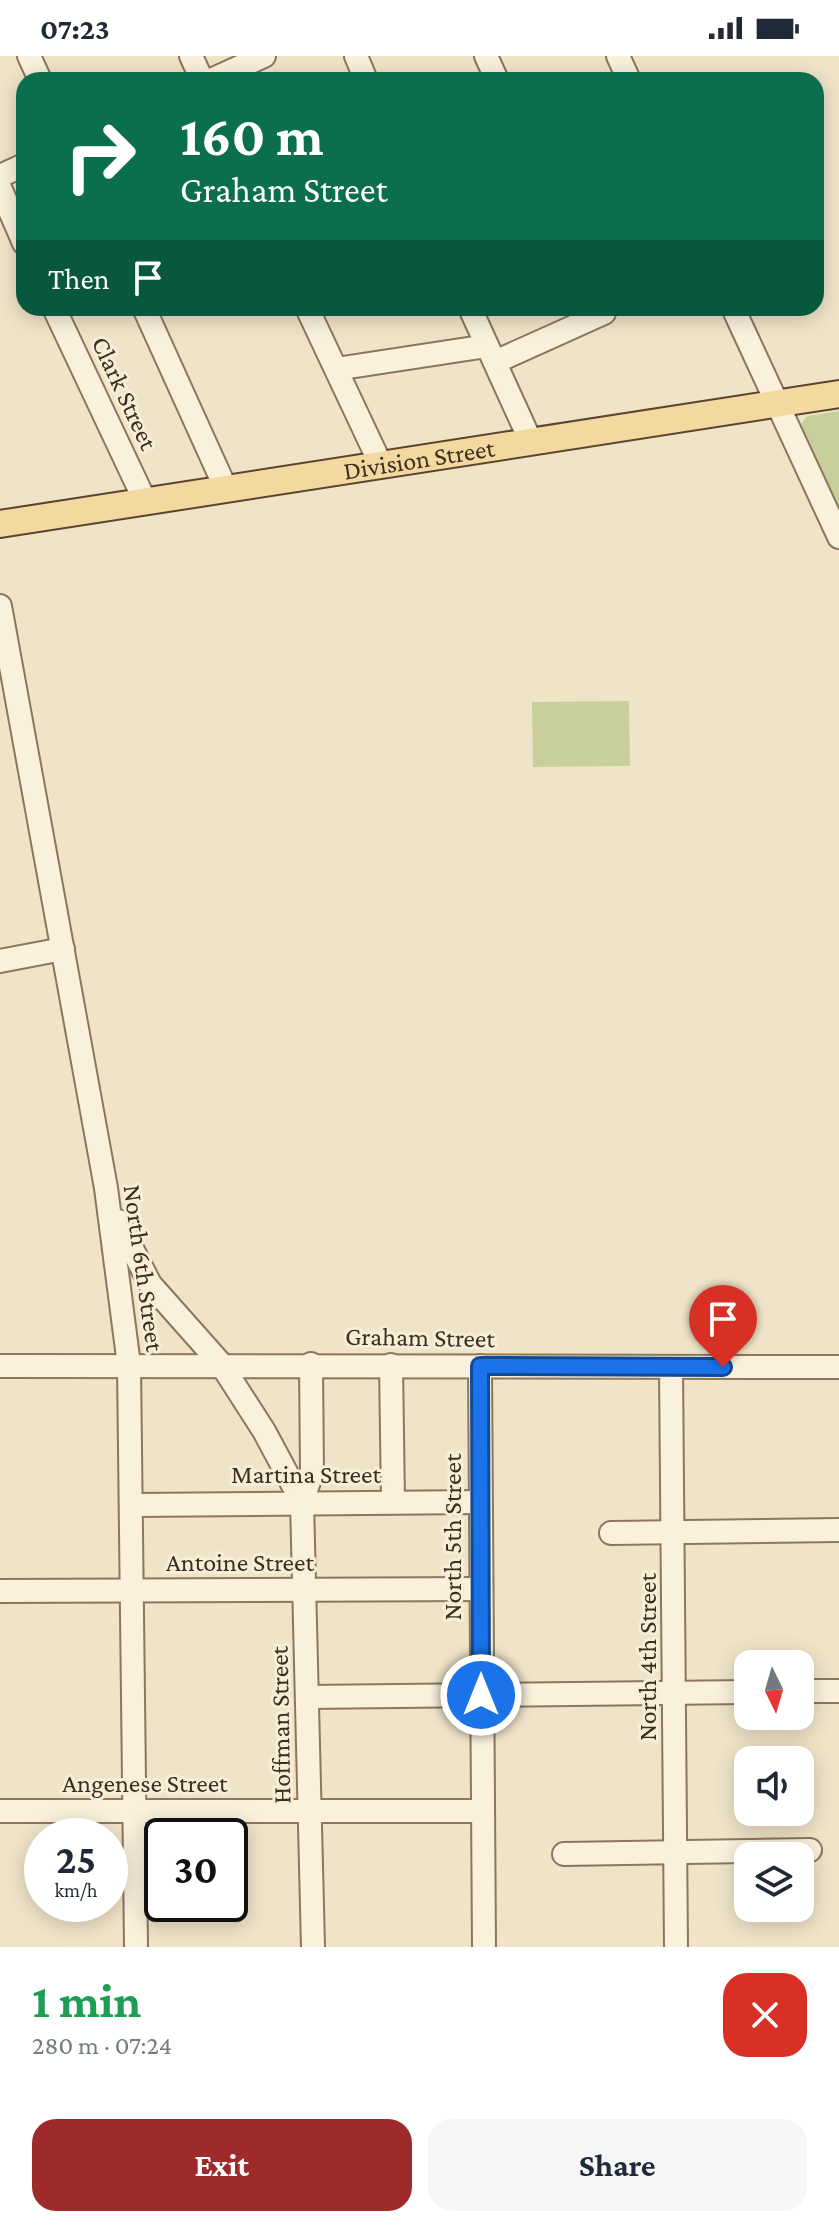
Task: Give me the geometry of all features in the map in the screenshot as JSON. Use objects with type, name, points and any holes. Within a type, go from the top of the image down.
[{"type":"main road","name":"Division Street","points":[[0,524],[839,394]]},
{"type":"street","points":[[229,72],[264,56]]},
{"type":"street","points":[[0,188],[16,225]]},
{"type":"street","name":"Clark Street","points":[[58,316],[145,501]]},
{"type":"street","points":[[148,316],[226,489]]},
{"type":"street","points":[[311,316],[381,465]]},
{"type":"street","points":[[474,316],[531,442]]},
{"type":"street","points":[[336,369],[491,354],[587,316]]},
{"type":"street","points":[[737,316],[839,537]]},
{"type":"street","name":"North 6th Street","points":[[0,606],[106,1188],[129,1365],[136,1947]]},
{"type":"street","points":[[0,961],[63,949]]},
{"type":"street","name":"Hoffman Street","points":[[106,1188],[127,1243],[150,1284],[221,1364],[264,1431],[302,1502]]},
{"type":"street","name":"Hoffman Street","points":[[311,1364],[312,1473],[302,1502],[313,1947]]},
{"type":"street","points":[[391,1365],[393,1502]]},
{"type":"street","name":"Graham Street","points":[[0,1366],[839,1367]]},
{"type":"street","name":"North 5th Street","points":[[480,1366],[484,1947]]},
{"type":"street","name":"North 4th Street","points":[[671,1367],[676,1947]]},
{"type":"street","name":"Martina Street","points":[[133,1505],[480,1502]]},
{"type":"street","points":[[611,1533],[839,1530]]},
{"type":"street","name":"Antoine Street","points":[[0,1591],[480,1589]]},
{"type":"street","points":[[814,1691],[839,1691]]},
{"type":"street","points":[[307,1697],[734,1692]]},
{"type":"street","name":"Angenese Street","points":[[0,1811],[482,1811]]},
{"type":"street","points":[[564,1854],[734,1851]]},
{"type":"green space","points":[[839,411],[839,508],[801,424],[807,416]]},
{"type":"green space","points":[[629,701],[630,766],[533,767],[532,702]]},
{"type":"route","points":[[481,1695],[480,1366],[723,1367]]}]
